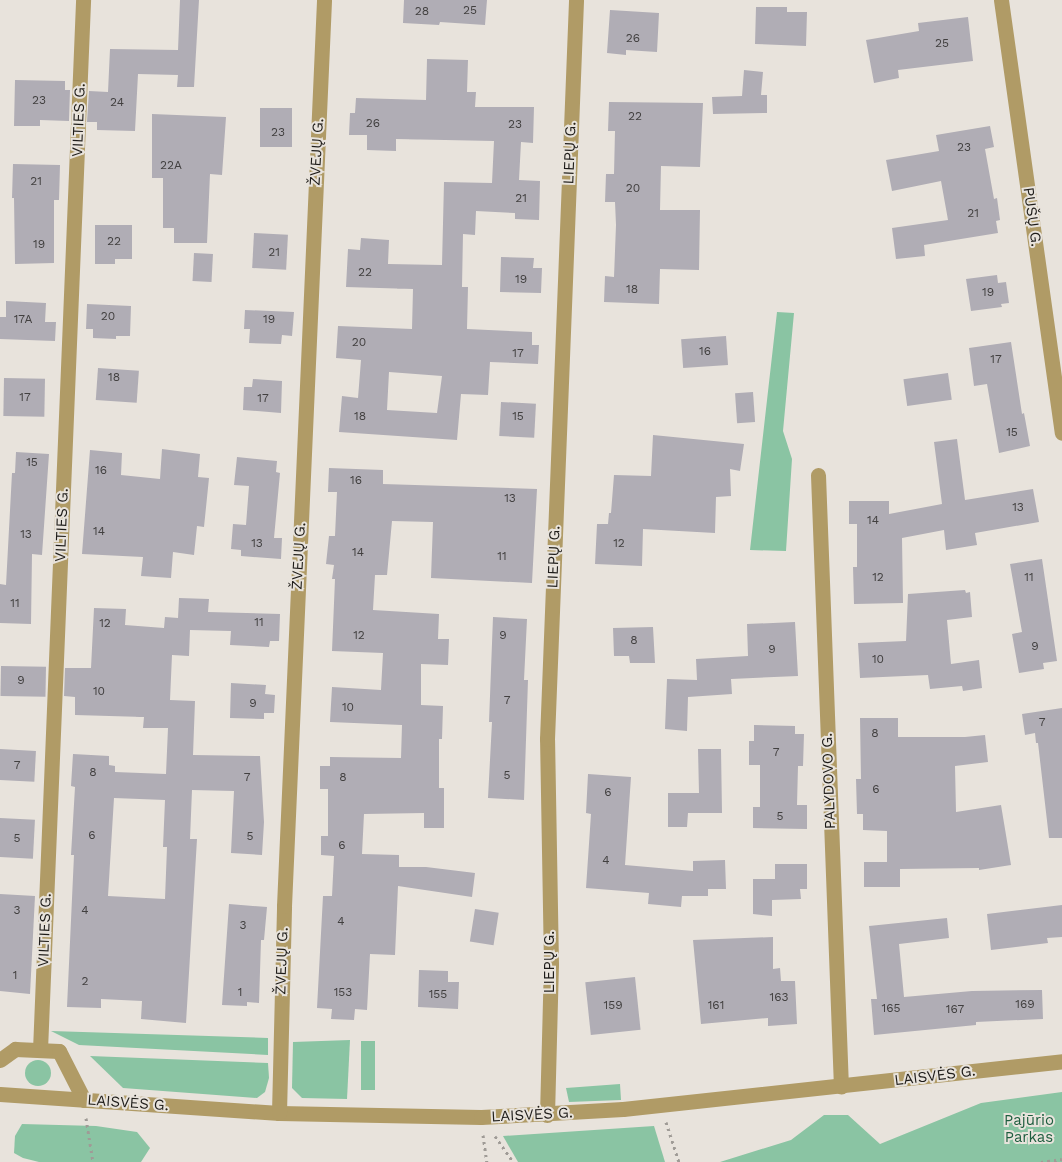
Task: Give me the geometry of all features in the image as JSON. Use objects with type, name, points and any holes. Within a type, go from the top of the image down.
[{"type":"street","name":"VILTIES G.","points":[[40,1050],[83,0]]},
{"type":"street","name":"ŽVEJŲ G.","points":[[279,1113],[284,906],[324,0]]},
{"type":"street","name":"LIEPŲ G.","points":[[547,1114],[551,965],[546,739],[576,0]]},
{"type":"street","name":"PUŠŲ G.","points":[[1001,0],[1062,433]]},
{"type":"street","name":"PALYDOVO G.","points":[[818,475],[841,1087]]},
{"type":"street","points":[[0,1060],[15,1049],[59,1052],[84,1100]]},
{"type":"street","name":"LAISVĖS G.","points":[[0,1094],[279,1113],[481,1117],[660,1105],[841,1087],[1062,1061]]},
{"type":"path","points":[[84,1100],[93,1162]]},
{"type":"path","points":[[660,1105],[679,1162]]},
{"type":"path","points":[[481,1117],[487,1162]]},
{"type":"path","points":[[1041,1162],[1062,1159]]},
{"type":"green space","points":[[777,312],[794,313],[783,431],[792,459],[786,551],[750,550]]},
{"type":"green space","points":[[51,1031],[268,1038],[268,1055],[79,1045]]},
{"type":"green space","points":[[350,1040],[347,1099],[302,1098],[292,1088],[293,1042]]},
{"type":"green space","points":[[361,1041],[375,1041],[375,1090],[361,1090]]},
{"type":"green space","points":[[90,1056],[268,1063],[269,1078],[265,1092],[257,1098],[123,1088]]},
{"type":"green space","points":[[38,1060],[47,1064],[51,1073],[47,1082],[38,1086],[29,1082],[25,1073],[29,1064]]},
{"type":"green space","points":[[620,1084],[621,1100],[569,1102],[566,1088]]},
{"type":"green space","name":"Pajūrio Parkas","points":[[1062,1092],[1062,1162],[720,1162],[791,1140],[824,1115],[848,1115],[880,1144],[981,1103]]},
{"type":"green space","points":[[22,1124],[96,1126],[137,1132],[150,1148],[141,1162],[39,1162],[23,1158],[14,1153],[15,1136]]},
{"type":"green space","points":[[654,1126],[665,1162],[518,1162],[503,1136]]},
{"type":"building","points":[[180,0],[199,0],[194,87],[177,87],[178,75],[138,74],[135,131],[97,130],[97,122],[87,122],[89,91],[108,92],[110,49],[178,50]]},
{"type":"building","points":[[404,0],[487,0],[485,25],[440,22],[439,25],[403,23]]},
{"type":"building","points":[[756,7],[787,7],[787,12],[807,12],[806,46],[755,44]]},
{"type":"building","points":[[610,10],[659,13],[657,52],[626,50],[626,55],[607,53]]},
{"type":"building","points":[[968,17],[973,61],[898,70],[899,78],[874,83],[866,40],[919,31],[918,23]]},
{"type":"building","points":[[427,59],[468,60],[467,92],[476,92],[475,107],[534,107],[533,143],[521,142],[519,180],[540,181],[539,220],[515,219],[515,213],[476,211],[475,235],[463,234],[462,287],[468,287],[467,329],[532,332],[532,345],[539,345],[538,364],[490,362],[488,395],[461,394],[457,440],[339,432],[342,396],[358,398],[361,360],[336,358],[338,326],[412,329],[413,289],[346,287],[348,249],[360,250],[361,238],[389,240],[388,264],[442,265],[444,182],[492,183],[494,141],[396,139],[396,151],[367,150],[367,135],[349,135],[350,113],[355,113],[356,98],[426,100]],"holes":[[[389,372],[442,376],[437,413],[387,410]]]},
{"type":"building","points":[[744,70],[763,72],[761,95],[767,95],[767,113],[713,114],[712,97],[742,96]]},
{"type":"building","points":[[15,80],[65,81],[65,90],[70,90],[69,121],[40,120],[40,126],[14,126]]},
{"type":"building","points":[[609,102],[703,103],[700,167],[661,166],[660,210],[700,210],[699,270],[660,269],[659,304],[604,302],[605,276],[614,277],[616,225],[615,202],[605,202],[606,174],[614,174],[615,131],[608,131]]},
{"type":"building","points":[[260,108],[292,108],[292,147],[260,147]]},
{"type":"building","points":[[152,114],[226,117],[222,175],[210,174],[207,243],[174,243],[174,228],[163,228],[163,178],[152,178]]},
{"type":"building","points":[[990,126],[994,147],[985,149],[994,199],[997,198],[1000,220],[996,221],[998,233],[924,245],[925,256],[896,259],[892,228],[948,220],[941,181],[892,191],[886,160],[939,151],[936,135]]},
{"type":"building","points":[[13,164],[60,165],[59,200],[54,200],[54,263],[15,264],[14,198],[12,198]]},
{"type":"building","points":[[95,225],[132,225],[132,259],[115,259],[115,264],[95,264]]},
{"type":"building","points":[[254,233],[288,235],[286,270],[252,268]]},
{"type":"building","points":[[194,253],[213,254],[212,282],[193,281]]},
{"type":"building","points":[[501,257],[534,258],[533,268],[542,268],[541,293],[500,292]]},
{"type":"building","points":[[997,275],[998,283],[1006,282],[1009,303],[1001,304],[1002,307],[971,311],[966,279]]},
{"type":"building","points":[[6,301],[46,303],[45,322],[56,322],[55,341],[0,339],[0,317],[6,317]]},
{"type":"building","points":[[87,304],[131,306],[130,336],[116,336],[116,339],[93,338],[93,329],[86,329]]},
{"type":"building","points":[[245,310],[294,312],[292,336],[282,335],[281,344],[249,343],[250,329],[244,329]]},
{"type":"building","points":[[726,336],[728,365],[683,368],[681,339]]},
{"type":"building","points":[[1011,342],[1022,414],[1024,413],[1030,446],[999,453],[987,384],[974,386],[969,348]]},
{"type":"building","points":[[98,368],[139,371],[137,403],[96,400]]},
{"type":"building","points":[[948,373],[952,400],[907,406],[903,379]]},
{"type":"building","points":[[4,378],[45,379],[44,417],[3,416]]},
{"type":"building","points":[[253,379],[282,381],[281,413],[243,410],[244,387],[252,387]]},
{"type":"building","points":[[753,392],[755,422],[737,423],[735,393]]},
{"type":"building","points":[[501,402],[536,404],[534,438],[499,436]]},
{"type":"building","points":[[653,435],[744,444],[740,471],[730,469],[731,496],[716,497],[715,533],[643,529],[642,566],[595,564],[597,524],[608,524],[609,513],[611,513],[614,475],[651,476]]},
{"type":"building","points":[[957,439],[965,500],[1033,489],[1039,522],[975,533],[977,545],[946,550],[944,530],[902,538],[903,603],[854,604],[853,567],[857,567],[857,524],[849,524],[849,501],[889,501],[889,514],[942,504],[934,442]]},
{"type":"building","points":[[162,449],[200,454],[198,477],[209,478],[204,527],[197,526],[194,555],[173,552],[171,578],[141,576],[143,557],[82,554],[90,450],[122,453],[121,475],[160,479]]},
{"type":"building","points":[[16,452],[49,454],[42,555],[32,554],[31,624],[0,623],[0,584],[6,585],[12,473],[15,473]]},
{"type":"building","points":[[237,457],[277,461],[276,472],[280,473],[274,538],[282,538],[281,559],[241,556],[241,550],[231,549],[233,524],[246,525],[249,486],[234,485]]},
{"type":"building","points":[[329,468],[383,470],[383,484],[537,489],[532,583],[431,578],[433,522],[392,521],[387,575],[375,575],[373,610],[439,614],[438,639],[449,639],[448,665],[421,664],[421,705],[443,706],[442,739],[439,739],[439,788],[444,788],[444,828],[424,828],[424,813],[364,814],[362,854],[399,855],[399,867],[426,867],[475,873],[472,897],[398,886],[395,955],[370,954],[367,1010],[355,1009],[354,1020],[331,1019],[332,1009],[317,1008],[323,896],[332,896],[334,856],[321,855],[321,836],[328,836],[328,789],[320,789],[320,766],[330,766],[330,757],[401,758],[402,725],[330,722],[332,687],[381,690],[383,653],[332,651],[335,579],[332,579],[334,565],[326,564],[329,536],[335,536],[337,492],[328,492]]},
{"type":"building","points":[[1042,559],[1057,661],[1043,663],[1044,669],[1019,673],[1012,634],[1022,632],[1010,564]]},
{"type":"building","points":[[965,590],[966,593],[970,592],[972,617],[947,620],[951,664],[979,660],[982,688],[963,691],[962,686],[930,689],[928,675],[860,678],[858,643],[906,641],[908,594]]},
{"type":"building","points":[[179,598],[209,599],[208,612],[280,614],[279,641],[270,641],[269,647],[230,645],[231,631],[190,630],[189,656],[172,655],[170,700],[195,701],[193,755],[260,756],[264,822],[262,855],[231,853],[234,791],[192,790],[190,839],[197,839],[186,1023],[141,1019],[142,1001],[101,999],[101,1008],[67,1007],[74,855],[71,855],[75,787],[71,786],[73,754],[109,756],[109,765],[115,766],[115,772],[166,774],[168,728],[143,728],[144,717],[75,715],[75,697],[64,696],[65,668],[91,668],[94,608],[126,609],[125,625],[164,628],[165,617],[178,618]],"holes":[[[114,798],[165,800],[163,847],[167,847],[165,899],[108,896]]]},
{"type":"building","points":[[493,617],[527,619],[524,680],[528,680],[524,800],[488,798],[492,722],[489,722]]},
{"type":"building","points":[[795,622],[798,676],[731,679],[732,694],[688,697],[687,731],[665,729],[667,679],[697,680],[696,659],[748,656],[747,624]]},
{"type":"building","points":[[653,627],[655,663],[630,663],[629,656],[614,656],[613,628]]},
{"type":"building","points":[[1,666],[46,667],[45,697],[0,696]]},
{"type":"building","points":[[231,683],[266,685],[265,694],[275,695],[274,713],[264,713],[264,719],[230,718]]},
{"type":"building","points":[[1062,708],[1062,838],[1049,838],[1038,743],[1036,743],[1035,733],[1025,735],[1022,714]]},
{"type":"building","points":[[860,718],[898,718],[898,737],[965,737],[985,735],[988,762],[955,766],[956,812],[1001,805],[1011,865],[979,870],[979,868],[900,869],[900,887],[864,887],[864,862],[887,862],[887,831],[863,830],[863,814],[857,814],[856,779],[861,779]]},
{"type":"building","points":[[754,725],[795,726],[795,734],[804,734],[803,766],[798,766],[797,805],[807,805],[807,829],[753,828],[753,807],[760,807],[760,765],[749,765],[749,741],[754,741]]},
{"type":"building","points":[[0,749],[36,751],[34,782],[0,780]]},
{"type":"building","points":[[698,749],[721,749],[722,813],[688,813],[687,827],[668,827],[668,793],[699,793]]},
{"type":"building","points":[[588,774],[631,777],[625,865],[693,871],[693,861],[725,860],[726,889],[708,889],[708,896],[682,896],[681,907],[648,904],[649,893],[586,888],[591,814],[586,813]]},
{"type":"building","points":[[0,818],[35,820],[33,859],[0,857]]},
{"type":"building","points":[[775,864],[807,864],[807,889],[800,889],[801,899],[772,900],[772,916],[753,914],[753,879],[775,879]]},
{"type":"building","points":[[0,894],[35,896],[30,994],[0,991]]},
{"type":"building","points":[[229,904],[267,907],[264,940],[261,940],[259,1003],[247,1002],[247,1006],[222,1005]]},
{"type":"building","points":[[1062,905],[1062,937],[1047,938],[1048,943],[991,950],[987,914]]},
{"type":"building","points":[[475,909],[499,913],[494,945],[470,942]]},
{"type":"building","points":[[947,918],[949,938],[899,944],[904,997],[972,991],[1042,990],[1043,1019],[976,1022],[976,1025],[874,1035],[871,999],[877,999],[869,926]]},
{"type":"building","points":[[773,937],[773,969],[780,968],[781,981],[795,981],[797,1024],[768,1026],[768,1018],[701,1024],[693,940]]},
{"type":"building","points":[[419,970],[448,971],[448,982],[459,982],[458,1009],[418,1007]]},
{"type":"building","points":[[635,977],[641,1030],[591,1035],[585,982]]}]
